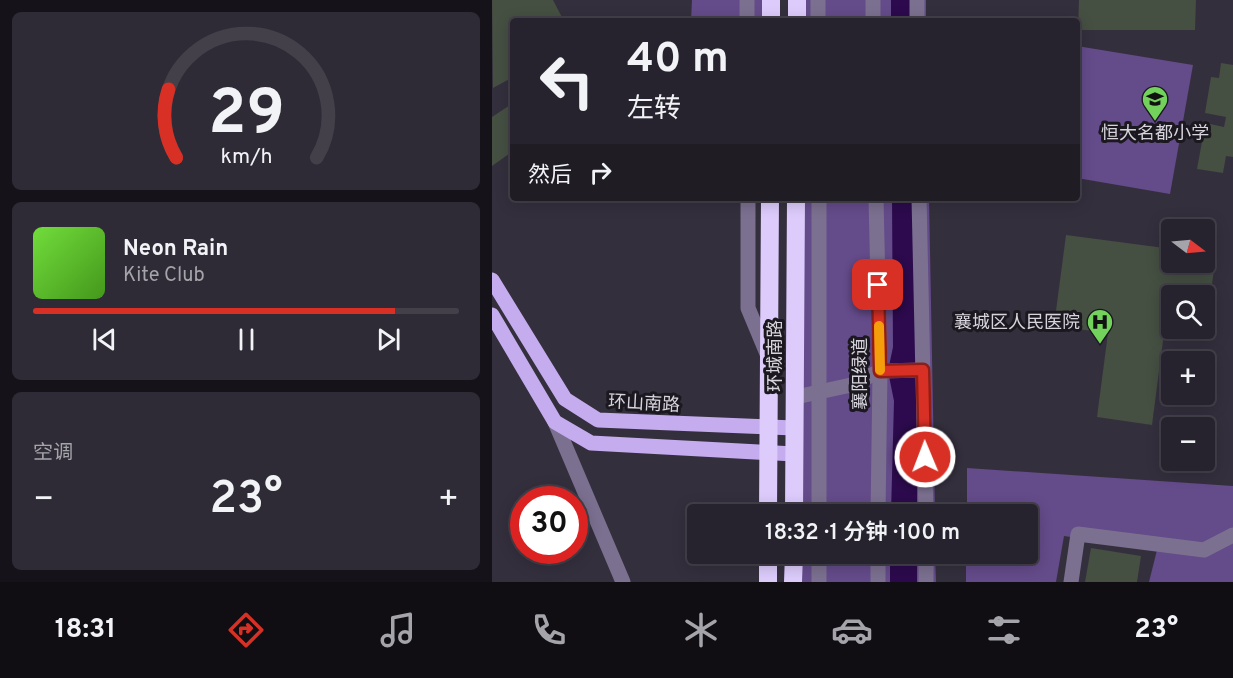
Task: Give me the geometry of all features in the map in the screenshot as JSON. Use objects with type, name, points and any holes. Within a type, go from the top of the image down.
[{"type":"highway","points":[[771,0],[771,18]]},
{"type":"highway","points":[[797,0],[797,18]]},
{"type":"highway","name":"环城南路","points":[[768,504],[770,201]]},
{"type":"highway","name":"环城南路","points":[[794,504],[796,201]]},
{"type":"highway","points":[[768,564],[768,582]]},
{"type":"highway","points":[[793,582],[794,564]]},
{"type":"main road","name":"环山南路","points":[[492,280],[565,399],[598,420],[795,428]]},
{"type":"main road","points":[[492,315],[555,422],[591,443],[794,454]]},
{"type":"street","points":[[747,0],[747,18]]},
{"type":"street","points":[[818,0],[818,18]]},
{"type":"street","points":[[873,0],[873,18]]},
{"type":"street","points":[[917,0],[917,18]]},
{"type":"street","points":[[748,201],[748,308],[769,357]]},
{"type":"street","points":[[819,201],[819,504]]},
{"type":"street","name":"襄阳绿道","points":[[876,201],[880,371],[878,504]]},
{"type":"street","points":[[919,201],[926,504]]},
{"type":"street","points":[[796,397],[851,385],[880,371],[922,370]]},
{"type":"street","points":[[555,422],[623,582]]},
{"type":"street","points":[[1071,582],[1078,534],[1204,550],[1233,536]]},
{"type":"street","points":[[819,564],[819,582]]},
{"type":"street","points":[[878,564],[878,582]]},
{"type":"street","points":[[926,564],[926,582]]},
{"type":"shaded area","points":[[692,0],[771,0],[771,18],[691,18]]},
{"type":"shaded area","points":[[797,0],[926,0],[926,18],[797,18]]},
{"type":"shaded area","points":[[891,0],[916,0],[916,18],[891,18]]},
{"type":"shaded area","name":"恒大名都小学","points":[[1080,46],[1193,65],[1170,194],[1080,179]]},
{"type":"shaded area","points":[[796,201],[929,201],[935,504],[794,504]]},
{"type":"shaded area","points":[[892,201],[917,201],[917,504],[891,504],[894,401],[888,371],[893,347]]},
{"type":"shaded area","points":[[967,468],[1233,486],[1233,582],[1149,582],[1157,550],[1064,536],[1056,582],[966,582],[966,564],[1038,564],[1038,504],[967,504]]},
{"type":"shaded area","points":[[794,564],[935,564],[936,582],[793,582]]},
{"type":"shaded area","points":[[890,564],[917,564],[917,582],[890,582]]},
{"type":"building","points":[[492,0],[553,0],[562,18],[510,18],[510,79],[493,88]]},
{"type":"building","points":[[1079,0],[1196,0],[1195,30],[1080,30]]},
{"type":"building","points":[[1221,63],[1233,65],[1233,157],[1226,156],[1223,173],[1197,169],[1203,136],[1208,137],[1210,124],[1224,127],[1226,117],[1205,113],[1211,77],[1219,78]]},
{"type":"building","points":[[510,105],[510,153],[492,166],[492,117]]},
{"type":"building","points":[[1066,235],[1161,248],[1161,273],[1214,273],[1212,285],[1161,285],[1161,339],[1163,339],[1152,425],[1097,417],[1108,333],[1054,326]]},
{"type":"building","points":[[1091,548],[1141,556],[1137,582],[1085,582]]},
{"type":"slow traffic","points":[[879,326],[880,370]]},
{"type":"place","name":"恒大名都小学","points":[[1155,122]]},
{"type":"place","name":"襄城区人民医院","points":[[1100,345]]},
{"type":"route","points":[[878,285],[880,371],[923,370],[925,457]]}]
